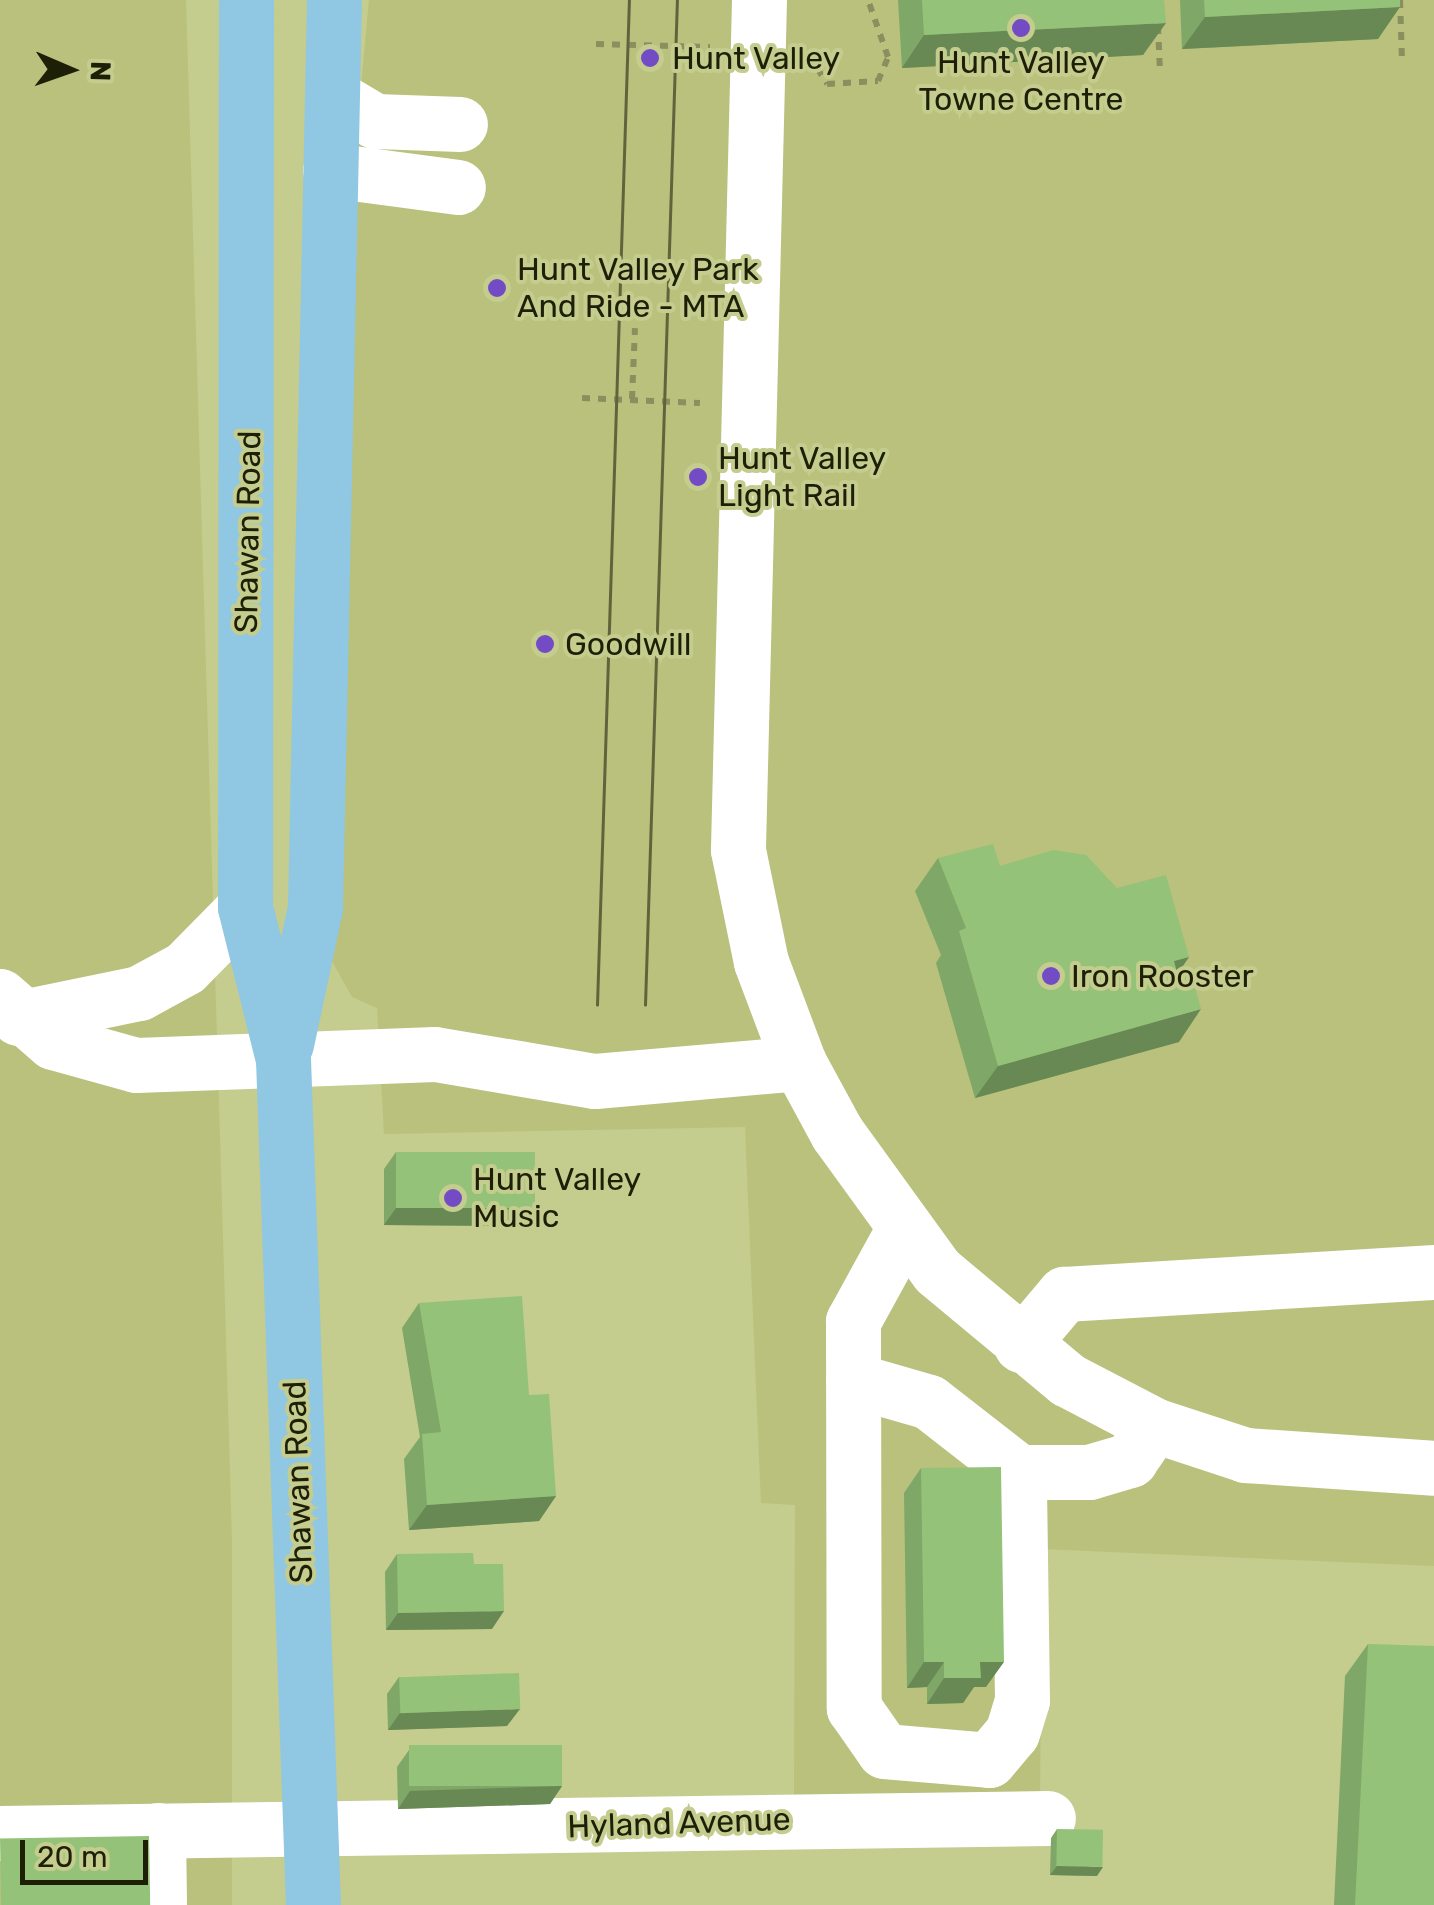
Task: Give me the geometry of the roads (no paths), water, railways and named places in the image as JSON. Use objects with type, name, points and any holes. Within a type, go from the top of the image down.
[{"type":"main road","name":"Shawan Road","points":[[246,0],[249,164],[244,907],[282,1059],[313,1905]]},
{"type":"main road","name":"Shawan Road","points":[[282,1059],[315,907],[334,0]]},
{"type":"main road","points":[[249,164],[330,170]]},
{"type":"lane","points":[[759,0],[745,424],[738,850],[761,962],[800,1064],[903,1230],[1021,1345],[1154,1425],[1298,1466],[1434,1468]]},
{"type":"lane","points":[[333,96],[375,121],[460,124]]},
{"type":"lane","points":[[330,170],[458,187]]},
{"type":"lane","points":[[9,1007],[139,993],[185,968],[244,907]]},
{"type":"lane","points":[[9,1007],[110,1062],[450,1055],[594,1081],[800,1064]]},
{"type":"lane","points":[[903,1230],[853,1321],[854,1708],[884,1751],[988,1760],[1012,1733],[1022,1700],[1019,1472]]},
{"type":"lane","points":[[1021,1345],[1064,1294],[1434,1272]]},
{"type":"lane","points":[[853,1380],[930,1402],[1019,1472],[1089,1472],[1130,1460],[1154,1425]]},
{"type":"lane","name":"Hyland Avenue","points":[[0,1832],[158,1830],[310,1835],[1048,1818]]},
{"type":"lane","points":[[158,1830],[158,1905]]},
{"type":"tram line","points":[[597,1005],[629,0]]},
{"type":"tram line","points":[[645,1005],[677,0]]},
{"type":"place","name":"Hunt Valley Towne Centre","points":[[1021,28]]},
{"type":"place","name":"Hunt Valley","points":[[650,58]]},
{"type":"place","name":"Hunt Valley Park And Ride - MTA","points":[[497,288]]},
{"type":"place","name":"Hunt Valley Light Rail","points":[[698,477]]},
{"type":"place","name":"Goodwill","points":[[545,644]]},
{"type":"place","name":"Iron Rooster","points":[[1051,976]]},
{"type":"place","name":"Hunt Valley Music","points":[[453,1198]]}]
